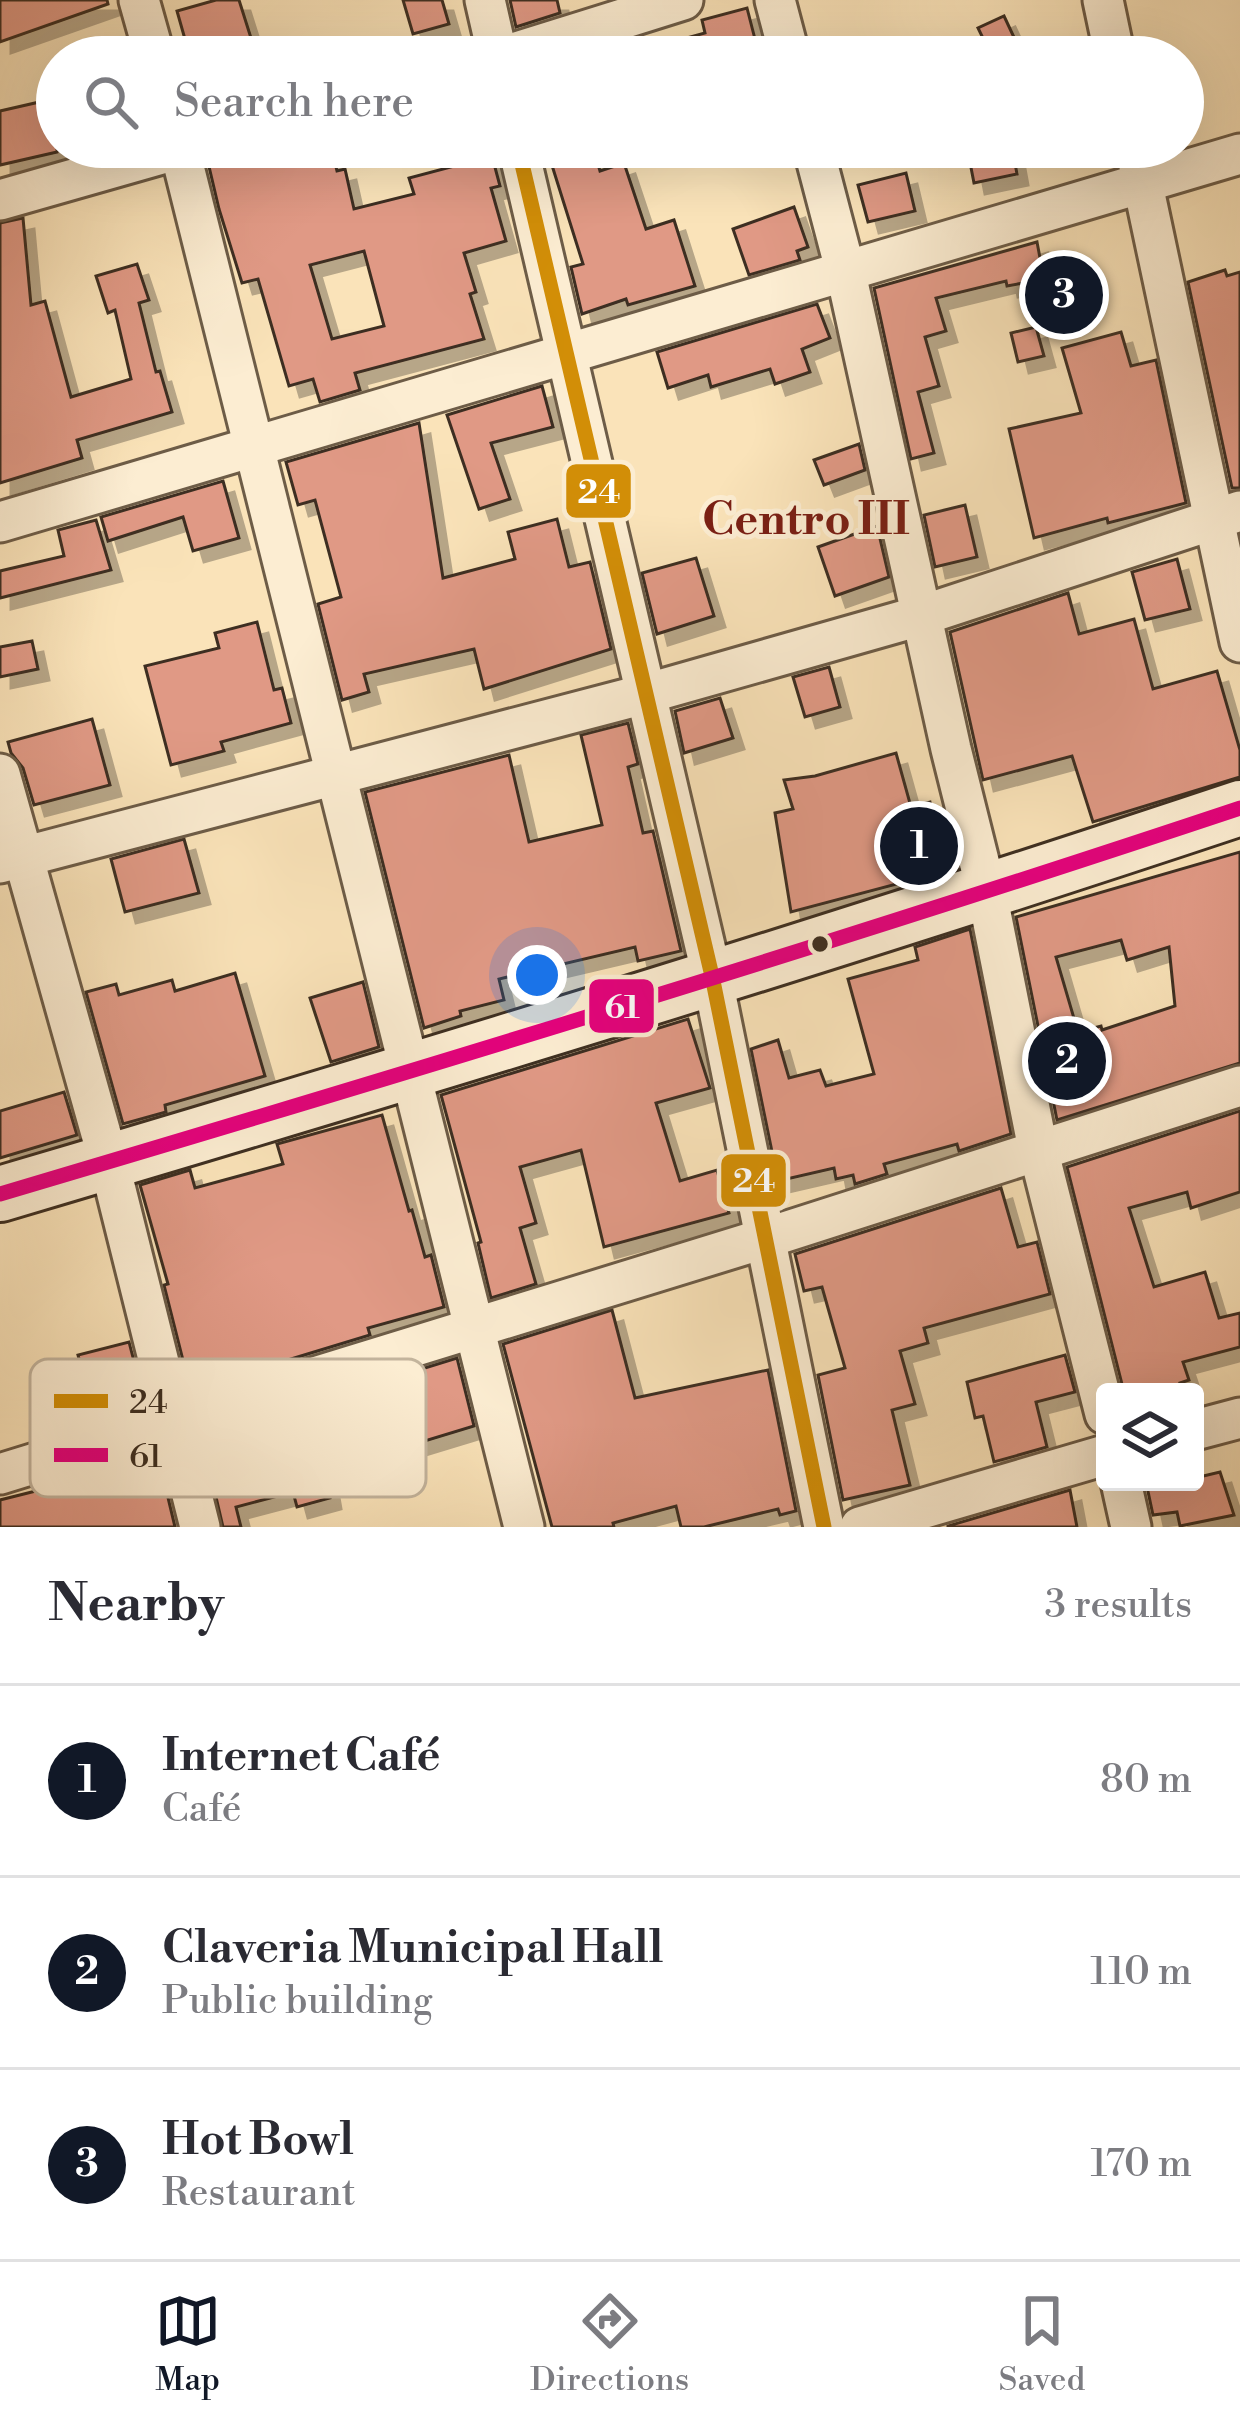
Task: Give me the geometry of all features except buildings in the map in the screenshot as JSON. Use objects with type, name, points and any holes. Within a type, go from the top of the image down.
[{"type":"street","points":[[140,0],[149,36]]},
{"type":"street","points":[[485,0],[494,36]]},
{"type":"street","points":[[567,36],[683,0]]},
{"type":"street","points":[[776,0],[785,36]]},
{"type":"street","points":[[1103,0],[1111,36]]},
{"type":"street","points":[[1204,158],[1240,154]]},
{"type":"street","points":[[0,200],[111,168]]},
{"type":"street","points":[[186,168],[524,1527]]},
{"type":"street","points":[[523,168],[712,976],[824,1527]]},
{"type":"street","points":[[819,168],[987,893],[1038,1149],[1097,1383]]},
{"type":"street","points":[[0,522],[845,269],[1131,168]]},
{"type":"street","points":[[1140,168],[1226,515],[1240,642]]},
{"type":"street","points":[[11,861],[645,694],[922,615],[1226,515]]},
{"type":"street","points":[[0,774],[11,861],[109,1162],[159,1359]]},
{"type":"street","points":[[0,1194],[987,893],[1240,808]]},
{"type":"street","points":[[375,1359],[1240,1086]]},
{"type":"street","points":[[1204,1428],[1240,1418]]},
{"type":"street","points":[[860,1527],[1096,1458]]},
{"type":"street","points":[[0,1474],[30,1465]]},
{"type":"street","points":[[1123,1491],[1131,1527]]},
{"type":"street","points":[[193,1497],[200,1527]]},
{"type":"transit line","name":"24","points":[[523,168],[712,976],[824,1527]]},
{"type":"transit line","name":"61","points":[[0,1194],[622,1006],[1240,808]]},
{"type":"place","name":"Hot Bowl","points":[[1064,295]]},
{"type":"place","name":"Internet Café","points":[[919,846]]},
{"type":"place","name":"Claveria Municipal Hall","points":[[1067,1061]]},
{"type":"district","name":"Centro III","points":[[806,518]]}]
